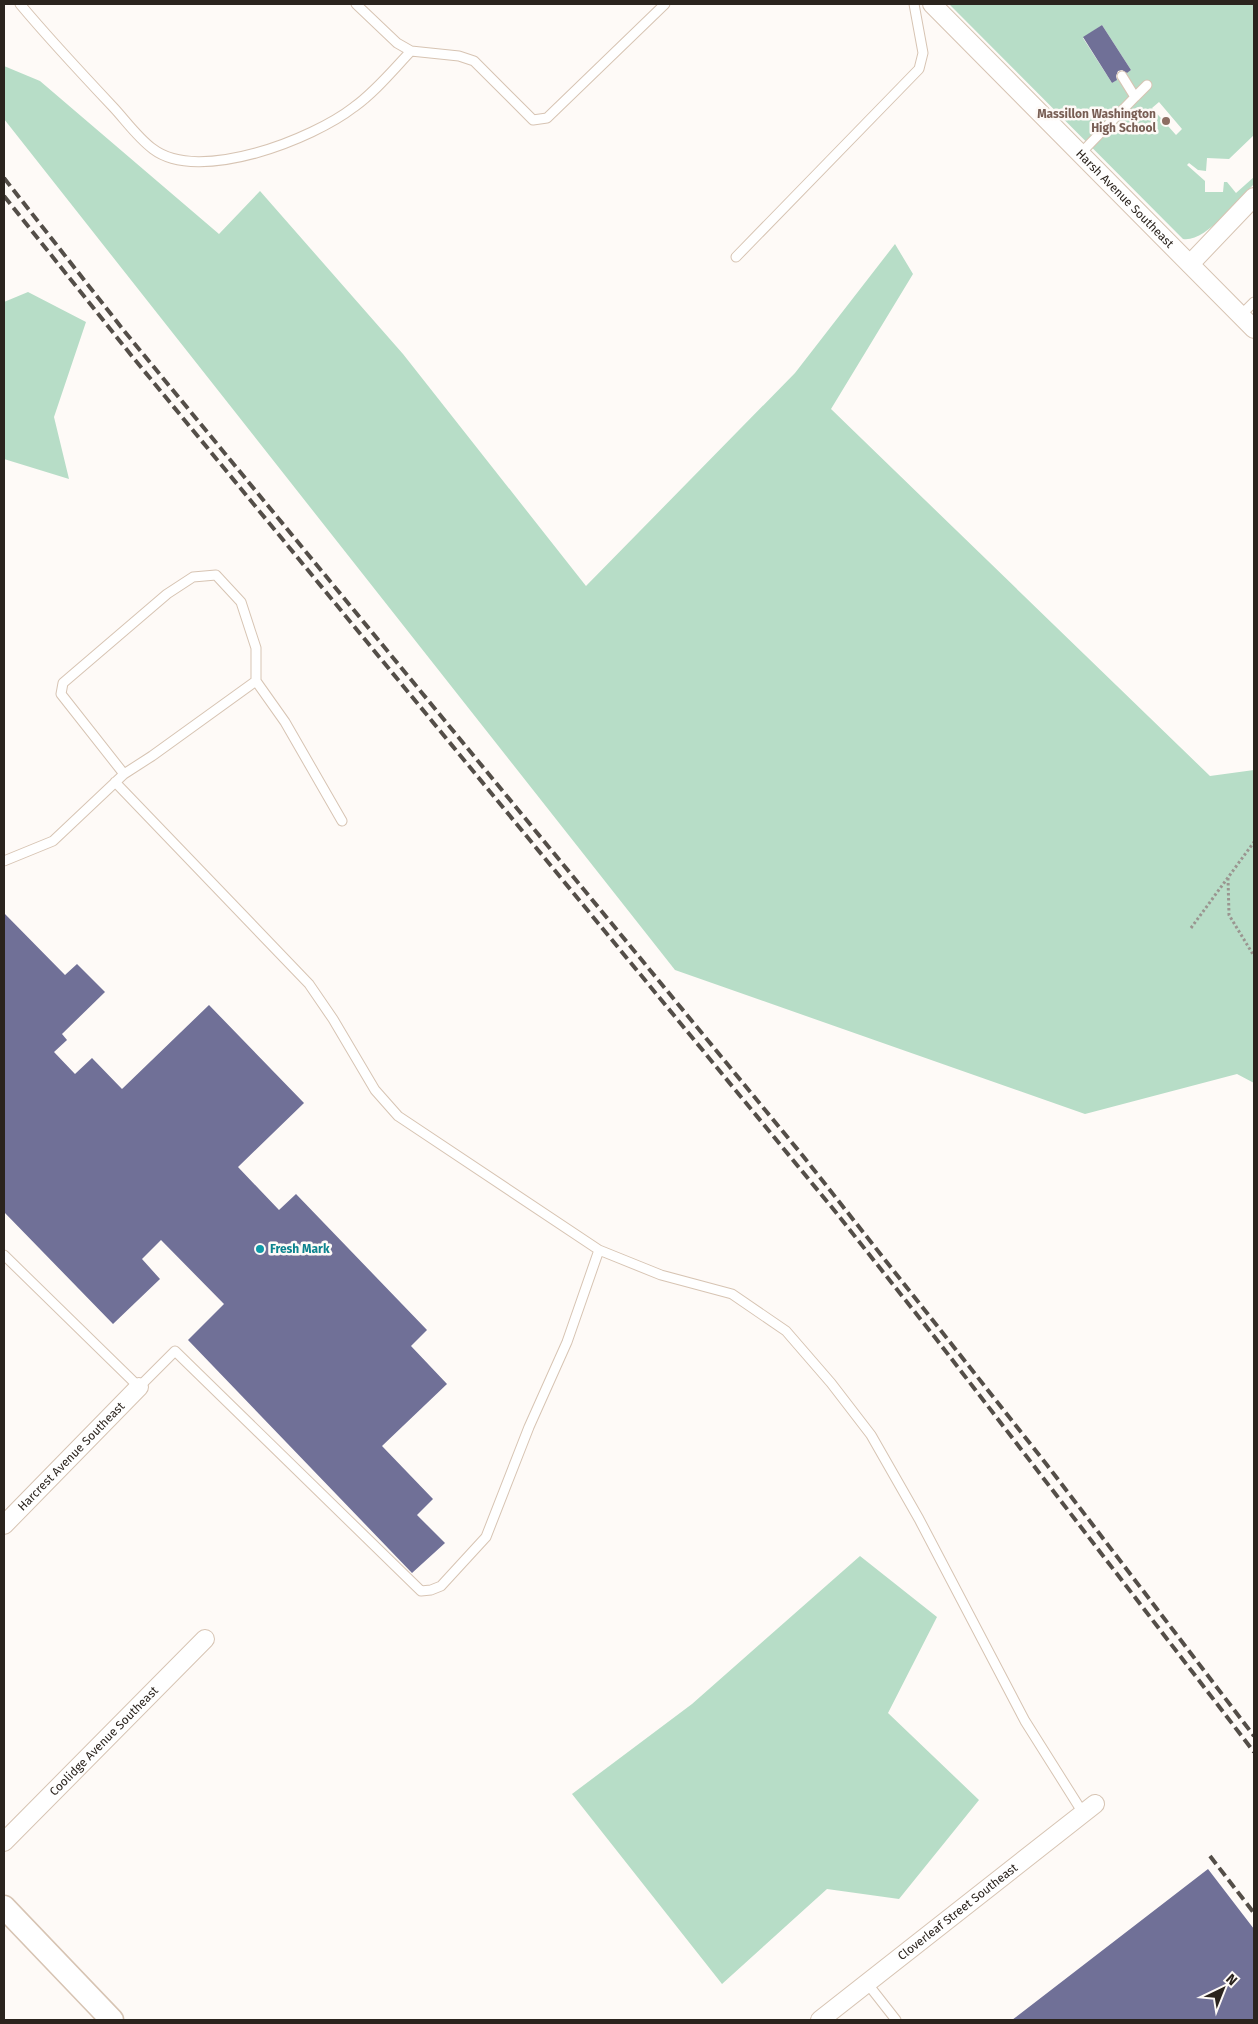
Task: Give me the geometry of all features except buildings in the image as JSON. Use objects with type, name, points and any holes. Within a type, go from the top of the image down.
[{"type":"street","name":"Harsh Avenue Southeast","points":[[932,4],[1254,329]]},
{"type":"street","points":[[1190,264],[1254,197]]},
{"type":"street","name":"Harcrest Avenue Southeast","points":[[4,1525],[139,1387]]},
{"type":"street","name":"Coolidge Avenue Southeast","points":[[4,1842],[205,1639]]},
{"type":"street","name":"Cloverleaf Street Southeast","points":[[820,2020],[1089,1808]]},
{"type":"street","points":[[4,1907],[112,2020]]},
{"type":"lane","points":[[20,4],[52,43],[153,150],[183,162],[217,160],[266,151],[311,134],[355,107],[411,51]]},
{"type":"lane","points":[[356,4],[397,43],[411,51],[459,56],[474,61],[533,120],[547,118],[665,4]]},
{"type":"lane","points":[[736,257],[919,69],[923,53],[914,4]]},
{"type":"lane","points":[[1122,76],[1135,97]]},
{"type":"lane","points":[[1081,153],[1147,85]]},
{"type":"lane","points":[[1241,316],[1254,302]]},
{"type":"lane","points":[[124,774],[61,694],[60,690],[63,683],[167,594],[193,577],[216,575],[241,602],[256,648],[256,680],[285,722],[342,821]]},
{"type":"lane","points":[[4,861],[52,840],[124,774],[152,756],[256,680]]},
{"type":"lane","points":[[115,782],[309,984],[333,1019],[375,1090],[398,1116],[600,1250],[661,1275],[732,1294],[786,1332],[831,1383],[872,1435],[919,1519],[1025,1720],[1089,1808]]},
{"type":"lane","points":[[4,1255],[139,1387],[175,1351],[421,1591],[431,1590],[440,1586],[486,1537],[529,1427],[567,1342],[600,1250]]},
{"type":"lane","points":[[867,1984],[896,2020]]},
{"type":"path","points":[[1191,928],[1254,842]]},
{"type":"path","points":[[1228,877],[1229,915],[1254,956]]},
{"type":"green space","name":"Massillon Washington High School","points":[[949,4],[1254,4],[1254,135],[1229,159],[1207,158],[1206,171],[1198,170],[1189,163],[1187,165],[1205,181],[1205,192],[1223,192],[1224,182],[1227,182],[1236,193],[1254,177],[1254,184],[1211,227],[1192,238],[1183,239]],"holes":[[[1102,25],[1131,70],[1112,83],[1083,38]],[[1159,102],[1182,129],[1176,135],[1152,108]]]},
{"type":"green space","points":[[4,66],[40,81],[219,234],[260,191],[403,354],[586,586],[795,373],[895,244],[913,274],[831,409],[1210,776],[1254,770],[1254,1083],[1237,1074],[1085,1114],[675,970],[4,119]]},
{"type":"green space","points":[[28,292],[86,322],[54,417],[69,479],[4,459],[4,302]]},
{"type":"green space","points":[[860,1556],[937,1617],[888,1713],[979,1800],[899,1899],[827,1889],[722,1984],[572,1794],[692,1704]]},
{"type":"railway","points":[[4,178],[125,332],[803,1156],[1047,1465],[1254,1736]]},
{"type":"railway","points":[[4,196],[131,355],[834,1210],[937,1340],[1254,1752]]},
{"type":"railway","points":[[1210,1856],[1254,1913]]},
{"type":"place","name":"Massillon Washington High School","points":[[1166,121]]},
{"type":"place","name":"Fresh Mark","points":[[260,1249]]}]
